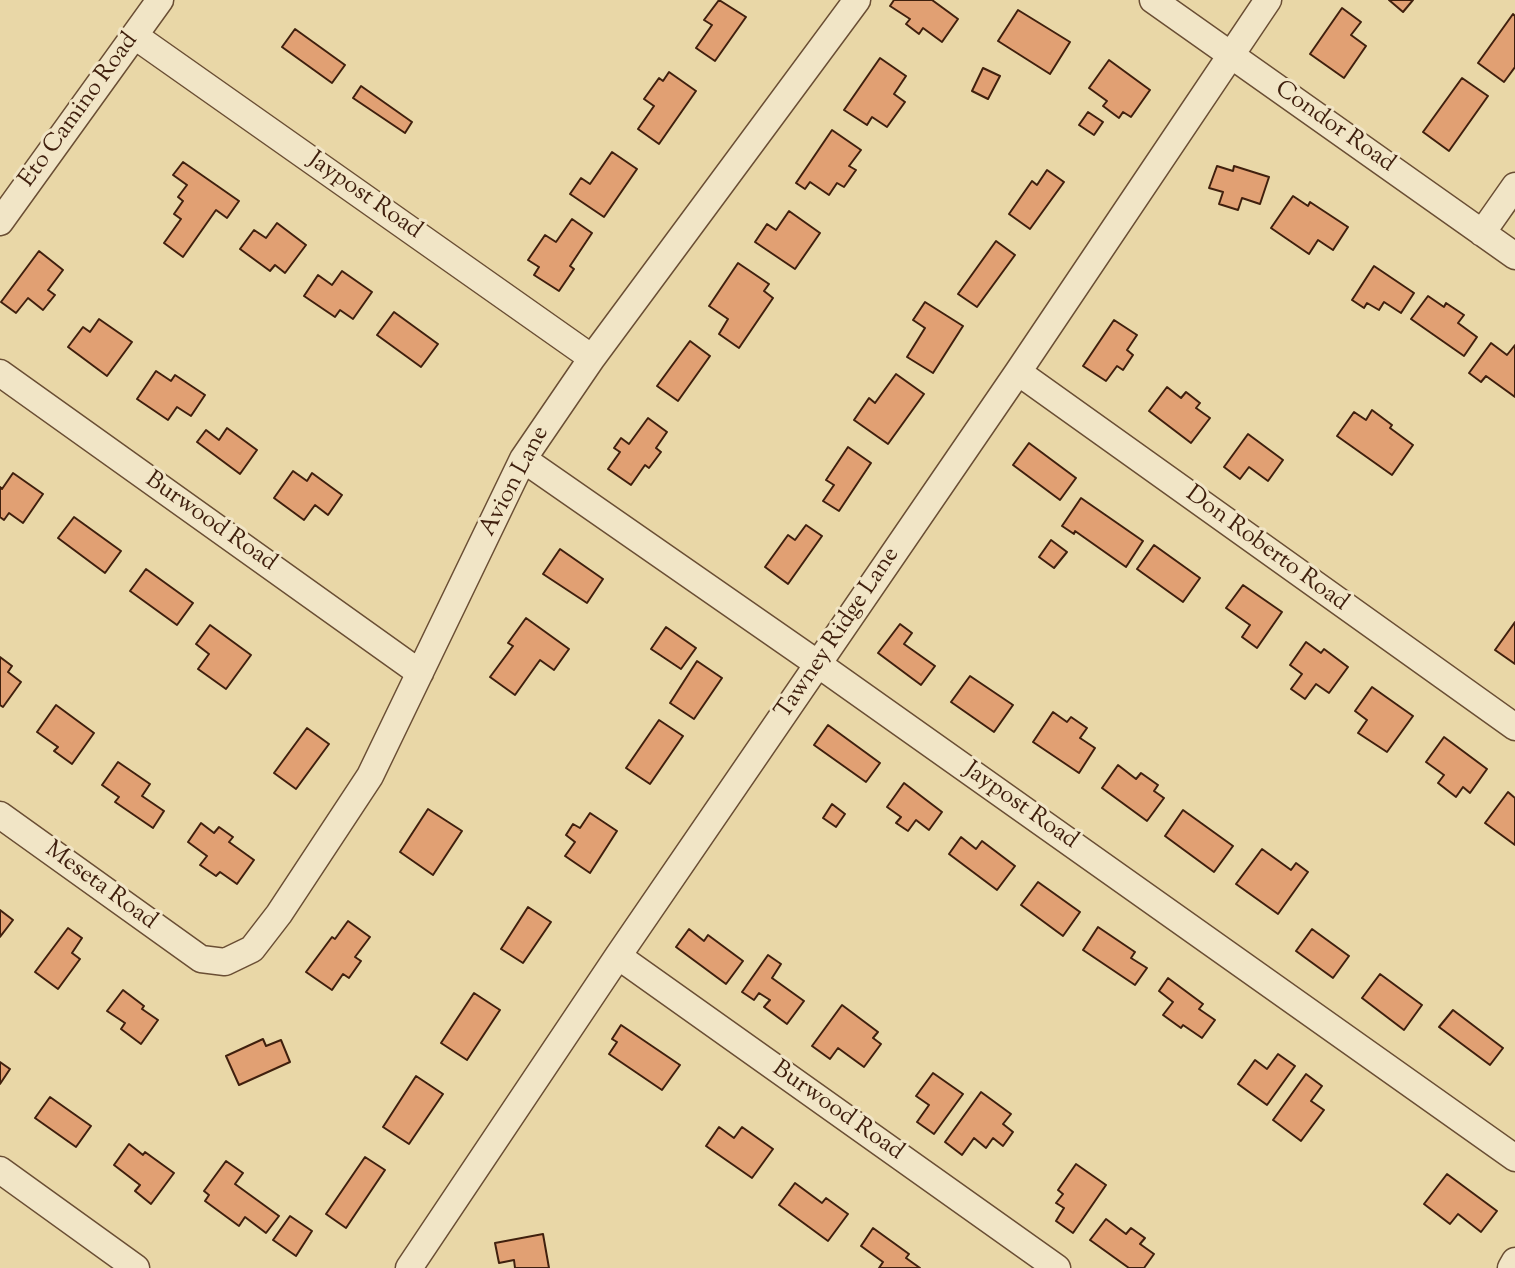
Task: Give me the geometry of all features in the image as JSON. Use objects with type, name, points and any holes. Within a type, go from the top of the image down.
[{"type":"street","name":"Eto Camino Road","points":[[0,222],[160,0]]},
{"type":"street","name":"Avion Lane","points":[[201,959],[225,962],[252,949],[279,914],[370,776],[523,459],[592,358],[857,0]]},
{"type":"street","name":"Condor Road","points":[[1153,0],[1515,256]]},
{"type":"street","name":"Tawney Ridge Lane","points":[[409,1268],[1268,0]]},
{"type":"street","name":"Jaypost Road","points":[[135,36],[592,358]]},
{"type":"street","points":[[1482,233],[1515,186]]},
{"type":"street","name":"Don Roberto Road","points":[[1018,372],[1515,727]]},
{"type":"street","name":"Burwood Road","points":[[0,373],[420,673]]},
{"type":"street","name":"Jaypost Road","points":[[523,459],[1515,1158]]},
{"type":"street","name":"Meseta Road","points":[[0,815],[201,959]]},
{"type":"street","name":"Burwood Road","points":[[618,956],[1057,1268]]},
{"type":"street","points":[[0,1170],[136,1268]]},
{"type":"street","points":[[1511,1268],[1515,1261]]},
{"type":"building","points":[[719,0],[746,17],[715,61],[696,48],[712,25],[704,20]]},
{"type":"building","points":[[894,0],[932,0],[958,19],[942,42],[923,28],[919,34],[906,24],[910,19],[890,6]]},
{"type":"building","points":[[1389,0],[1413,0],[1403,12]]},
{"type":"building","points":[[1342,8],[1361,22],[1351,35],[1366,46],[1344,78],[1310,54]]},
{"type":"building","points":[[1018,10],[1070,42],[1050,74],[998,41]]},
{"type":"building","points":[[1513,14],[1515,67],[1504,82],[1478,63]]},
{"type":"building","points":[[295,29],[345,65],[332,83],[282,47]]},
{"type":"building","points":[[880,58],[906,76],[894,94],[905,102],[887,127],[872,117],[867,125],[844,110]]},
{"type":"building","points":[[1109,60],[1150,90],[1131,117],[1123,112],[1119,118],[1103,106],[1107,101],[1089,88]]},
{"type":"building","points":[[983,68],[1000,76],[988,99],[972,91]]},
{"type":"building","points":[[669,72],[696,91],[659,144],[638,129],[654,106],[644,99],[659,78],[663,81]]},
{"type":"building","points":[[1462,78],[1488,96],[1449,151],[1423,132]]},
{"type":"building","points":[[361,86],[412,122],[405,133],[353,98]]},
{"type":"building","points":[[1088,112],[1103,122],[1094,135],[1079,125]]},
{"type":"building","points":[[832,130],[861,150],[849,166],[856,170],[844,187],[837,183],[829,195],[810,182],[805,189],[796,183]]},
{"type":"building","points":[[612,152],[637,169],[604,217],[570,194],[581,178],[590,184]]},
{"type":"building","points":[[183,162],[239,201],[227,218],[216,210],[183,257],[164,243],[181,219],[174,214],[183,201],[178,197],[187,185],[173,175]]},
{"type":"building","points":[[1217,166],[1233,171],[1234,166],[1269,177],[1260,204],[1242,198],[1238,210],[1219,204],[1223,192],[1209,188]]},
{"type":"building","points":[[1047,170],[1064,182],[1030,229],[1009,214],[1032,181],[1037,185]]},
{"type":"building","points":[[1293,196],[1308,206],[1310,202],[1348,227],[1333,250],[1318,240],[1309,254],[1271,228]]},
{"type":"building","points":[[789,211],[820,233],[795,269],[755,242],[767,224],[776,230]]},
{"type":"building","points":[[572,219],[592,233],[570,266],[574,269],[559,291],[534,275],[539,267],[528,260],[545,235],[556,242]]},
{"type":"building","points":[[277,223],[306,245],[285,273],[275,265],[270,271],[240,249],[254,230],[266,238]]},
{"type":"building","points":[[996,241],[1015,255],[977,307],[958,294]]},
{"type":"building","points":[[39,251],[63,270],[48,290],[55,295],[43,310],[28,298],[16,313],[1,302]]},
{"type":"building","points":[[738,263],[769,284],[764,291],[773,298],[739,348],[719,334],[728,319],[709,306]]},
{"type":"building","points":[[1374,266],[1414,293],[1401,313],[1384,302],[1379,310],[1367,303],[1364,308],[1352,300]]},
{"type":"building","points":[[342,271],[372,292],[353,319],[340,310],[335,317],[304,296],[318,275],[332,285]]},
{"type":"building","points":[[1428,296],[1464,315],[1458,323],[1477,337],[1464,356],[1411,319]]},
{"type":"building","points":[[925,302],[963,326],[933,373],[907,357],[925,328],[913,320]]},
{"type":"building","points":[[394,312],[438,344],[421,367],[377,335]]},
{"type":"building","points":[[99,319],[132,342],[107,376],[68,347],[83,327],[90,332]]},
{"type":"building","points":[[1114,320],[1137,335],[1127,350],[1133,355],[1123,370],[1117,366],[1106,381],[1083,366]]},
{"type":"building","points":[[690,341],[710,356],[678,401],[657,386]]},
{"type":"building","points":[[1491,343],[1507,355],[1515,345],[1515,397],[1486,376],[1481,382],[1469,373]]},
{"type":"building","points":[[156,371],[171,381],[175,375],[205,395],[191,416],[177,407],[168,420],[137,399]]},
{"type":"building","points":[[896,374],[924,394],[888,444],[854,420],[869,398],[875,403]]},
{"type":"building","points":[[1167,387],[1181,398],[1186,392],[1200,403],[1196,408],[1210,418],[1191,443],[1149,411]]},
{"type":"building","points":[[1372,410],[1413,445],[1392,475],[1337,436],[1354,412],[1366,420]]},
{"type":"building","points":[[648,418],[667,432],[656,448],[661,452],[649,468],[645,465],[631,485],[608,469],[620,452],[614,448],[621,438],[629,444]]},
{"type":"building","points":[[227,428],[257,450],[240,474],[197,442],[206,430],[219,440]]},
{"type":"building","points":[[1248,434],[1283,460],[1268,481],[1249,467],[1240,479],[1224,467]]},
{"type":"building","points":[[1029,443],[1076,478],[1060,500],[1013,465]]},
{"type":"building","points":[[848,447],[871,463],[839,511],[823,501],[834,485],[826,480]]},
{"type":"building","points":[[293,471],[307,481],[312,473],[342,495],[328,515],[315,505],[304,520],[274,498]]},
{"type":"building","points":[[13,473],[43,494],[23,523],[9,513],[4,520],[0,517],[0,487],[2,489]]},
{"type":"building","points":[[1081,498],[1143,541],[1126,567],[1075,531],[1074,534],[1062,526]]},
{"type":"building","points":[[74,517],[121,551],[105,573],[58,538]]},
{"type":"building","points":[[806,525],[822,536],[788,584],[765,567],[788,535],[795,540]]},
{"type":"building","points":[[1051,540],[1067,552],[1054,568],[1039,557]]},
{"type":"building","points":[[1154,545],[1200,578],[1183,602],[1137,569]]},
{"type":"building","points":[[560,549],[603,579],[587,603],[543,574]]},
{"type":"building","points":[[146,569],[193,603],[177,625],[130,591]]},
{"type":"building","points":[[1243,585],[1282,612],[1257,648],[1242,637],[1250,625],[1226,608]]},
{"type":"building","points":[[526,618],[569,649],[554,670],[540,660],[515,695],[490,677],[513,646],[508,643]]},
{"type":"building","points":[[1515,622],[1515,664],[1495,650]]},
{"type":"building","points":[[900,624],[912,633],[904,644],[935,666],[921,685],[878,653]]},
{"type":"building","points":[[210,625],[251,655],[226,689],[198,669],[209,654],[196,644]]},
{"type":"building","points":[[666,627],[696,648],[681,669],[651,649]]},
{"type":"building","points":[[1306,642],[1321,653],[1324,649],[1348,667],[1329,693],[1316,684],[1305,699],[1291,689],[1302,674],[1290,665]]},
{"type":"building","points":[[0,657],[12,666],[8,672],[21,682],[3,707],[0,705]]},
{"type":"building","points":[[697,661],[722,678],[694,719],[670,703]]},
{"type":"building","points":[[970,676],[1013,705],[994,732],[951,702]]},
{"type":"building","points":[[1372,687],[1413,716],[1387,752],[1358,733],[1367,720],[1355,711]]},
{"type":"building","points":[[56,705],[94,733],[72,764],[54,751],[58,747],[37,732]]},
{"type":"building","points":[[1053,712],[1067,722],[1071,717],[1087,728],[1080,738],[1095,748],[1079,773],[1033,742]]},
{"type":"building","points":[[659,720],[683,736],[650,784],[626,768]]},
{"type":"building","points":[[828,725],[880,763],[866,782],[814,745]]},
{"type":"building","points":[[307,728],[329,744],[296,789],[274,773]]},
{"type":"building","points":[[1444,737],[1487,769],[1470,793],[1463,787],[1456,797],[1438,783],[1444,775],[1426,762]]},
{"type":"building","points":[[118,762],[150,784],[142,796],[164,811],[153,828],[115,802],[119,797],[102,785]]},
{"type":"building","points":[[1118,765],[1136,779],[1141,773],[1158,785],[1154,791],[1164,798],[1147,821],[1102,788]]},
{"type":"building","points":[[904,783],[942,812],[929,830],[916,820],[908,831],[896,823],[901,817],[887,807]]},
{"type":"building","points":[[1508,792],[1515,798],[1515,845],[1485,823]]},
{"type":"building","points":[[832,804],[845,814],[836,827],[823,818]]},
{"type":"building","points":[[428,809],[462,831],[433,875],[400,852]]},
{"type":"building","points":[[1183,810],[1233,846],[1214,872],[1165,836]]},
{"type":"building","points":[[590,813],[617,831],[590,873],[565,856],[575,842],[566,835],[573,824],[580,828]]},
{"type":"building","points":[[201,823],[214,833],[219,827],[233,837],[229,842],[254,860],[237,884],[220,872],[216,876],[200,865],[207,856],[188,842]]},
{"type":"building","points":[[961,837],[976,849],[982,841],[1015,866],[997,890],[949,854]]},
{"type":"building","points":[[1262,849],[1291,870],[1296,863],[1308,872],[1278,914],[1236,884]]},
{"type":"building","points":[[1038,882],[1080,912],[1063,936],[1021,905]]},
{"type":"building","points":[[528,907],[551,922],[523,963],[501,949]]},
{"type":"building","points":[[0,910],[13,920],[0,937]]},
{"type":"building","points":[[348,921],[370,937],[355,957],[361,961],[349,978],[343,974],[332,990],[306,972]]},
{"type":"building","points":[[1098,927],[1135,952],[1131,958],[1147,968],[1135,985],[1083,950]]},
{"type":"building","points":[[68,928],[82,938],[72,953],[80,959],[58,989],[35,972]]},
{"type":"building","points":[[689,929],[704,941],[708,935],[743,961],[726,984],[676,947]]},
{"type":"building","points":[[1312,929],[1349,956],[1333,978],[1296,951]]},
{"type":"building","points":[[768,955],[781,964],[772,978],[804,1001],[787,1024],[764,1007],[770,1000],[759,993],[754,1000],[742,992]]},
{"type":"building","points":[[1380,974],[1422,1005],[1404,1030],[1362,998]]},
{"type":"building","points":[[1168,978],[1203,1004],[1199,1009],[1215,1020],[1202,1038],[1163,1015],[1173,1002],[1159,991]]},
{"type":"building","points":[[123,990],[158,1020],[141,1044],[121,1029],[125,1023],[107,1011]]},
{"type":"building","points":[[474,993],[500,1010],[467,1060],[441,1043]]},
{"type":"building","points":[[842,1005],[878,1032],[873,1038],[881,1044],[864,1067],[838,1048],[830,1059],[812,1046]]},
{"type":"building","points":[[1453,1010],[1503,1048],[1490,1065],[1439,1027]]},
{"type":"building","points":[[621,1025],[680,1065],[662,1090],[609,1054],[617,1042],[612,1039]]},
{"type":"building","points":[[263,1039],[266,1046],[281,1040],[290,1062],[239,1085],[226,1056]]},
{"type":"building","points":[[1278,1054],[1295,1066],[1267,1105],[1238,1084],[1255,1060],[1267,1069]]},
{"type":"building","points":[[0,1062],[10,1069],[0,1084]]},
{"type":"building","points":[[933,1073],[963,1094],[934,1134],[917,1122],[929,1105],[916,1096]]},
{"type":"building","points":[[1306,1074],[1322,1086],[1311,1101],[1324,1110],[1301,1141],[1273,1120]]},
{"type":"building","points":[[416,1076],[443,1094],[409,1144],[383,1127]]},
{"type":"building","points":[[981,1092],[1011,1114],[1003,1124],[1013,1132],[1003,1146],[993,1138],[986,1148],[974,1138],[962,1155],[945,1142]]},
{"type":"building","points":[[50,1097],[91,1126],[76,1147],[35,1118]]},
{"type":"building","points":[[719,1127],[734,1138],[742,1127],[773,1149],[752,1178],[706,1146]]},
{"type":"building","points":[[129,1144],[174,1173],[151,1204],[135,1191],[140,1185],[114,1165]]},
{"type":"building","points":[[365,1157],[385,1170],[346,1228],[326,1214]]},
{"type":"building","points":[[226,1161],[243,1173],[235,1184],[279,1216],[266,1233],[245,1217],[239,1226],[205,1201],[209,1195],[204,1191]]},
{"type":"building","points":[[1076,1164],[1106,1185],[1073,1233],[1056,1221],[1064,1208],[1056,1203],[1063,1194],[1058,1190]]},
{"type":"building","points":[[1447,1174],[1497,1211],[1481,1232],[1458,1214],[1450,1224],[1424,1204]]},
{"type":"building","points":[[795,1183],[822,1203],[826,1198],[848,1214],[828,1241],[779,1205]]},
{"type":"building","points":[[290,1216],[312,1231],[296,1256],[273,1240]]},
{"type":"building","points":[[1106,1219],[1126,1234],[1131,1228],[1145,1238],[1140,1244],[1154,1254],[1144,1268],[1129,1268],[1090,1240]]},
{"type":"building","points":[[873,1228],[909,1254],[906,1258],[920,1268],[879,1268],[883,1262],[861,1246]]},
{"type":"building","points":[[543,1234],[549,1268],[515,1268],[514,1260],[499,1263],[495,1243]]}]
